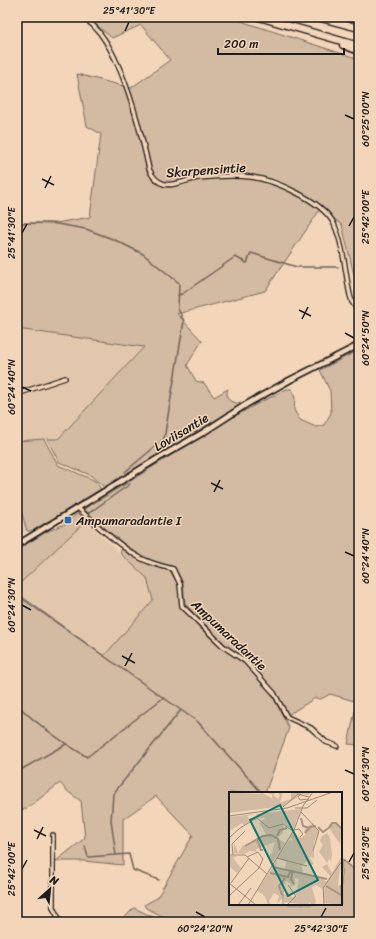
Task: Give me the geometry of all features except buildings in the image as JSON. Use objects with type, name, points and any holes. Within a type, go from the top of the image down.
[{"type":"highway","points":[[259,17],[359,46]]},
{"type":"highway","points":[[317,17],[359,28]]},
{"type":"highway","points":[[329,38],[359,51]]},
{"type":"main road","name":"Loviisantie","points":[[17,545],[204,432],[247,404],[359,345]]},
{"type":"street","name":"Skarpensintie","points":[[81,17],[94,25],[113,54],[132,104],[149,169],[155,178],[160,183],[168,184],[199,178],[236,176],[252,177],[281,186],[316,204],[334,224],[341,246],[350,295],[352,302],[359,312]]},
{"type":"street","points":[[17,394],[65,378]]},
{"type":"street","name":"Ampumaradantie","points":[[78,508],[104,532],[136,556],[173,569],[180,584],[182,606],[224,647],[246,661],[274,693],[287,717],[311,728],[326,742],[337,746]]},
{"type":"street","points":[[53,835],[53,908],[62,922]]},
{"type":"shaded area","points":[[87,17],[228,17],[359,59],[359,296],[342,225],[321,208],[265,291],[177,314],[202,341],[187,365],[196,381],[204,383],[214,397],[228,389],[227,396],[232,402],[243,403],[105,488],[90,475],[59,462],[47,439],[58,439],[144,347],[17,329],[17,223],[50,224],[90,217],[101,134],[87,126],[77,74],[131,88],[170,60],[141,25],[112,38]]},
{"type":"shaded area","points":[[17,329],[144,347],[58,439],[17,441]]},
{"type":"shaded area","points":[[359,350],[359,696],[354,701],[330,694],[321,699],[315,698],[288,715],[276,692],[247,659],[225,644],[185,604],[183,583],[175,567],[137,553],[116,538],[84,509],[209,431],[287,389],[292,389],[295,398],[294,410],[300,420],[316,427],[324,425],[331,413],[330,391],[320,370]]},
{"type":"shaded area","points":[[44,439],[58,465],[95,481],[101,489],[32,531],[27,531],[17,496],[17,441]]},
{"type":"shaded area","points":[[17,496],[27,531],[17,537]]},
{"type":"shaded area","points":[[78,513],[86,521],[17,586],[17,550],[46,532],[65,524]]},
{"type":"shaded area","points":[[86,521],[147,578],[153,600],[104,656],[17,593],[17,586]]},
{"type":"shaded area","points":[[122,548],[145,562],[170,571],[178,584],[180,606],[205,633],[223,649],[243,663],[271,693],[289,728],[265,792],[229,792],[229,905],[342,905],[342,860],[359,874],[359,922],[174,922],[146,908],[144,905],[157,898],[193,835],[156,796],[123,819],[123,865],[84,861],[56,861],[85,838],[81,801],[67,791],[60,783],[26,809],[17,810],[17,593],[104,656],[153,600],[147,578],[120,553]]},
{"type":"shaded area","points":[[355,711],[359,711],[359,745],[348,744]]},
{"type":"shaded area","points":[[134,908],[164,922],[120,922]]},
{"type":"waterway","points":[[17,223],[51,223],[86,229],[115,240],[143,254],[179,283],[178,309],[184,321],[164,439],[125,472]]},
{"type":"waterway","points":[[178,295],[182,294],[235,257],[247,263],[251,253],[297,267],[338,267]]},
{"type":"waterway","points":[[86,515],[130,484]]},
{"type":"waterway","points":[[17,595],[198,722],[261,792]]},
{"type":"waterway","points":[[17,705],[50,733],[87,757],[163,698]]},
{"type":"waterway","points":[[116,855],[111,821],[113,794],[181,710]]},
{"type":"waterway","points":[[17,772],[66,744]]},
{"type":"waterway","points":[[85,846],[88,857],[129,854],[133,870],[159,880]]},
{"type":"waterway","points":[[342,860],[359,874]]},
{"type":"place","name":"Ampumaradantie I","points":[[68,520]]}]
